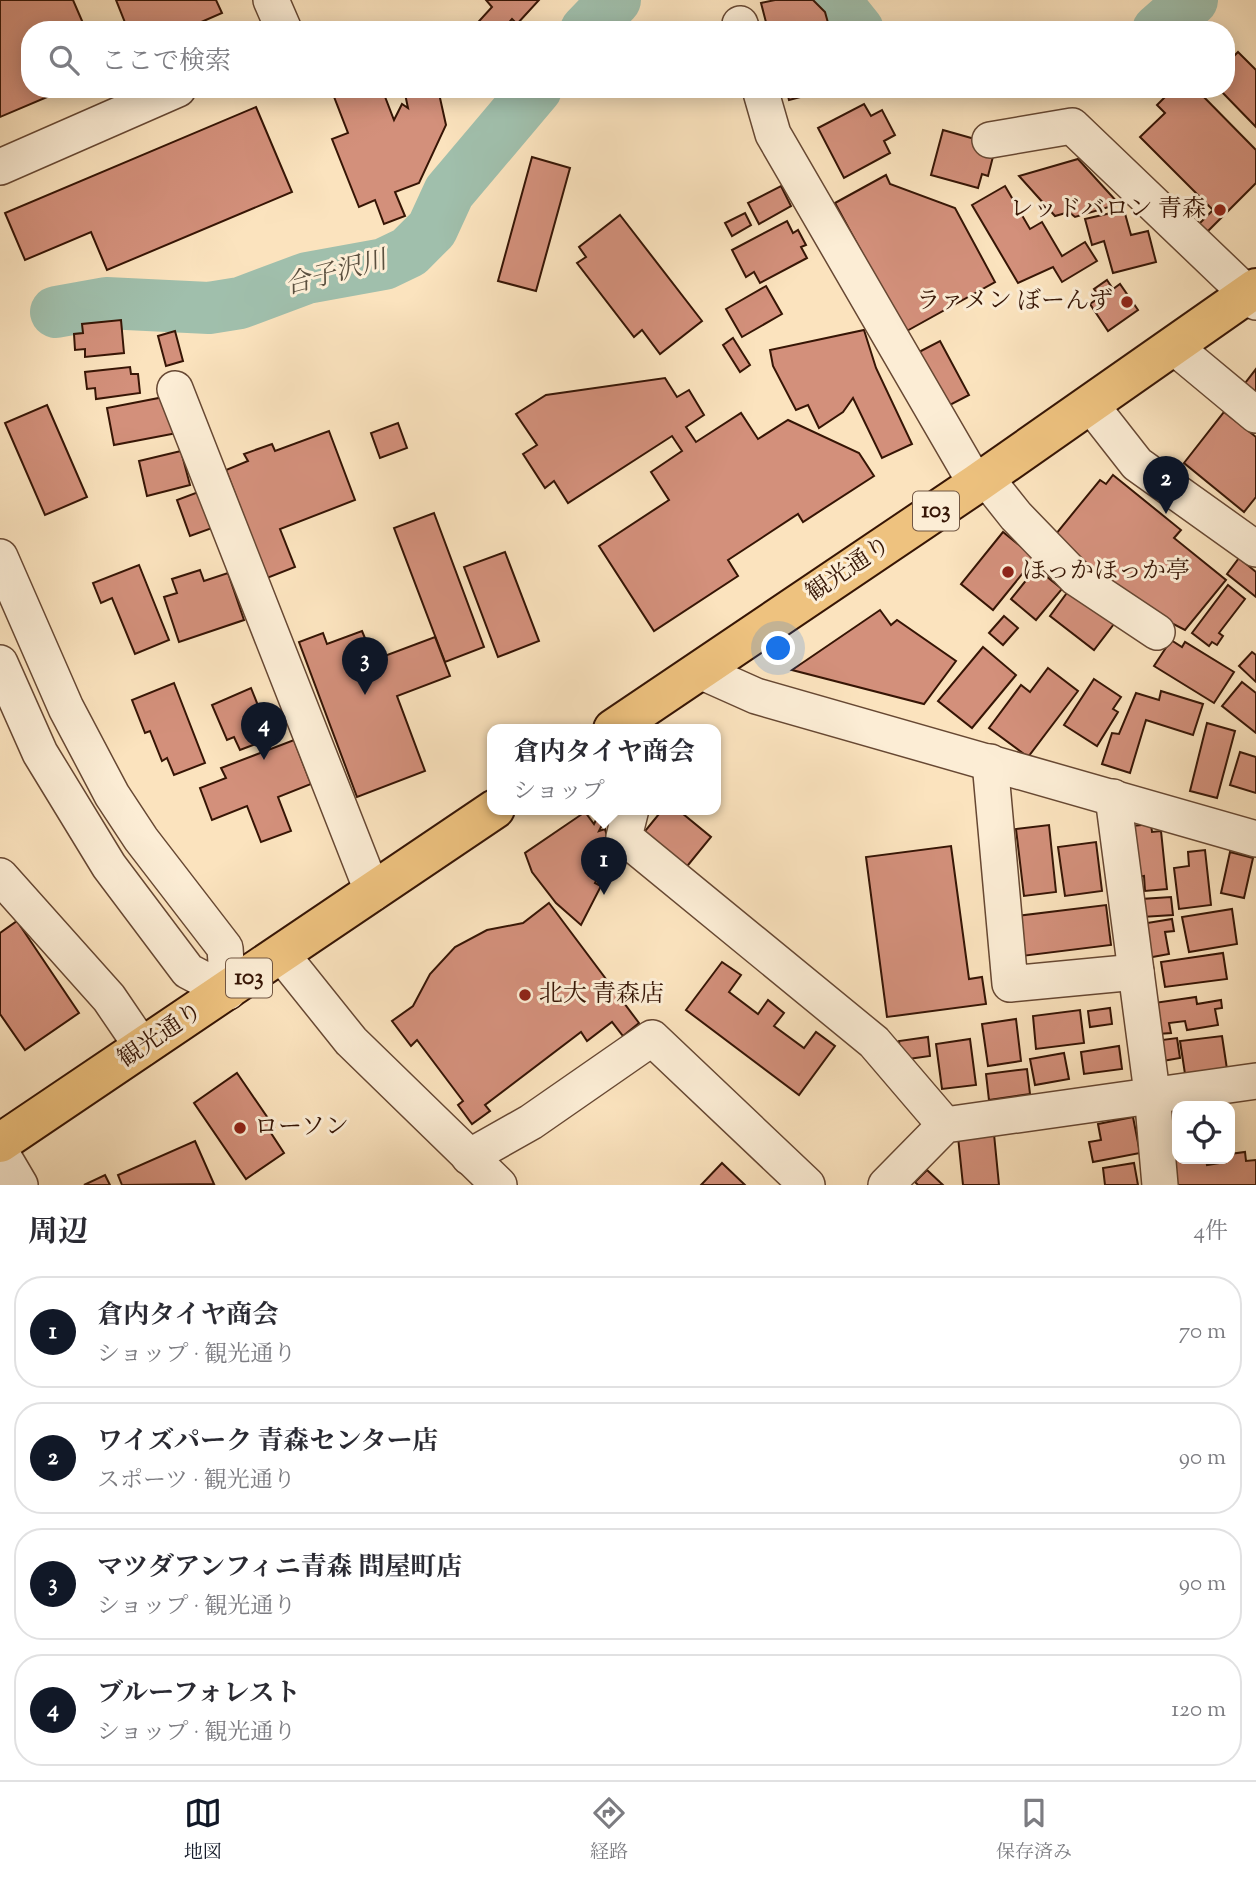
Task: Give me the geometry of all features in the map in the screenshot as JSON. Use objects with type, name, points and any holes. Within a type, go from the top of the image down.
[{"type":"highway","name":"観光通り","points":[[620,724],[981,480],[1173,345],[1253,295]]},
{"type":"highway","name":"観光通り","points":[[0,1143],[228,992],[487,815]]},
{"type":"street","points":[[271,0],[280,21]]},
{"type":"street","points":[[0,167],[157,98]]},
{"type":"street","points":[[763,98],[773,134],[981,480],[1076,578],[1157,632]]},
{"type":"street","points":[[990,140],[1072,126],[1253,295]]},
{"type":"street","points":[[1173,345],[1256,415]]},
{"type":"street","points":[[175,389],[373,893]]},
{"type":"street","points":[[1090,404],[1137,464],[1256,549]]},
{"type":"street","points":[[0,557],[66,708],[112,795],[141,839],[225,948],[228,992]]},
{"type":"street","points":[[0,663],[40,753],[109,866],[188,971],[228,992]]},
{"type":"street","points":[[700,671],[756,696],[1256,839]]},
{"type":"street","points":[[989,762],[1010,984],[1136,972]]},
{"type":"street","points":[[1113,797],[1152,1093],[1160,1185]]},
{"type":"street","points":[[630,815],[624,837],[874,1042],[945,1125]]},
{"type":"street","points":[[0,876],[109,998],[144,1048]]},
{"type":"street","points":[[282,954],[351,1041],[499,1185]]},
{"type":"street","points":[[469,1157],[531,1122],[652,1038],[807,1185]]},
{"type":"street","points":[[887,1185],[945,1125],[1152,1093],[1256,1081]]},
{"type":"street","points":[[0,1150],[20,1185]]},
{"type":"building","points":[[0,0],[73,0],[82,21],[21,21],[21,98],[45,98],[0,117]]},
{"type":"building","points":[[116,0],[216,0],[222,13],[204,21],[124,21]]},
{"type":"building","points":[[486,0],[539,0],[520,21],[479,21],[492,7]]},
{"type":"building","points":[[775,0],[813,0],[825,12],[828,21],[766,21],[761,3]]},
{"type":"building","points":[[1238,52],[1256,70],[1256,127],[1228,98],[1235,98],[1235,55]]},
{"type":"building","points":[[334,98],[385,98],[394,120],[402,104],[408,108],[406,98],[440,98],[446,125],[419,183],[395,192],[405,216],[384,224],[375,200],[359,207],[332,139],[348,133]]},
{"type":"building","points":[[1164,98],[1205,98],[1256,150],[1256,183],[1202,237],[1194,229],[1213,210],[1140,137],[1165,113],[1157,105]]},
{"type":"building","points":[[864,104],[871,116],[882,110],[895,135],[884,141],[890,153],[844,178],[818,128]]},
{"type":"building","points":[[256,107],[292,192],[107,270],[91,232],[25,260],[5,213]]},
{"type":"building","points":[[943,130],[996,145],[988,176],[982,174],[978,188],[931,175]]},
{"type":"building","points":[[532,157],[570,168],[536,291],[498,281]]},
{"type":"building","points":[[1078,159],[1119,204],[1075,217],[1069,212],[1055,216],[1019,176]]},
{"type":"building","points":[[886,175],[890,184],[955,208],[995,282],[905,332],[835,203]]},
{"type":"building","points":[[781,186],[791,206],[759,224],[748,203]]},
{"type":"building","points":[[1005,186],[1030,229],[1042,222],[1062,256],[1085,242],[1097,261],[1062,282],[1053,267],[1018,283],[972,205]]},
{"type":"building","points":[[1124,210],[1131,235],[1148,231],[1156,262],[1113,273],[1104,241],[1092,245],[1085,219]]},
{"type":"building","points":[[745,213],[751,225],[732,236],[725,223]]},
{"type":"building","points":[[620,215],[702,321],[660,354],[642,330],[634,337],[577,263],[586,257],[579,247]]},
{"type":"building","points":[[787,221],[793,233],[798,230],[806,245],[801,247],[807,258],[760,283],[754,272],[746,277],[732,250]]},
{"type":"building","points":[[1107,280],[1113,289],[1120,284],[1138,310],[1108,331],[1090,304],[1100,297],[1094,289]]},
{"type":"building","points":[[766,286],[782,314],[742,337],[726,309]]},
{"type":"building","points":[[121,320],[124,353],[85,357],[85,349],[75,350],[74,334],[83,333],[82,324]]},
{"type":"building","points":[[864,330],[876,368],[912,444],[882,458],[853,398],[843,412],[819,428],[808,405],[796,410],[773,366],[770,350]]},
{"type":"building","points":[[175,331],[183,361],[166,366],[158,336]]},
{"type":"building","points":[[733,338],[750,365],[740,372],[723,345]]},
{"type":"building","points":[[940,341],[969,395],[948,406],[919,352]]},
{"type":"building","points":[[130,367],[131,374],[138,374],[140,393],[96,399],[95,388],[87,389],[85,372]]},
{"type":"building","points":[[1256,369],[1256,398],[1242,387]]},
{"type":"building","points":[[665,378],[677,397],[689,390],[704,415],[686,427],[696,442],[741,413],[758,439],[788,420],[859,453],[874,476],[803,522],[798,514],[728,560],[738,576],[654,631],[599,546],[669,500],[651,472],[682,451],[672,436],[568,503],[554,481],[545,488],[523,454],[537,445],[516,414],[546,395]]},
{"type":"building","points":[[164,397],[177,433],[114,445],[107,408]]},
{"type":"building","points":[[47,405],[87,497],[45,515],[5,423]]},
{"type":"building","points":[[1224,412],[1256,437],[1256,497],[1244,512],[1184,463]]},
{"type":"building","points":[[398,423],[407,448],[380,458],[371,433]]},
{"type":"building","points":[[329,431],[355,500],[280,529],[295,567],[267,578],[226,470],[248,461],[244,454],[272,444],[275,451]]},
{"type":"building","points":[[181,451],[190,485],[147,496],[139,461]]},
{"type":"building","points":[[1113,475],[1181,530],[1174,538],[1226,580],[1185,630],[1124,599],[1051,540],[1100,480],[1106,484]]},
{"type":"building","points":[[201,491],[215,527],[190,536],[177,500]]},
{"type":"building","points":[[434,513],[484,647],[445,662],[394,528]]},
{"type":"building","points":[[1003,532],[1035,558],[993,610],[961,584]]},
{"type":"building","points":[[505,552],[539,641],[498,657],[464,567]]},
{"type":"building","points":[[1239,558],[1256,572],[1256,597],[1227,574]]},
{"type":"building","points":[[139,565],[169,640],[135,654],[112,598],[101,603],[93,583]]},
{"type":"building","points":[[1036,568],[1062,589],[1036,620],[1011,599]]},
{"type":"building","points":[[200,570],[204,581],[228,573],[244,620],[179,642],[164,597],[177,593],[172,579]]},
{"type":"building","points":[[1228,585],[1245,599],[1219,633],[1223,636],[1217,645],[1212,642],[1209,646],[1192,633]]},
{"type":"building","points":[[1072,586],[1117,620],[1094,650],[1050,616]]},
{"type":"building","points":[[880,610],[891,625],[897,620],[956,661],[924,704],[792,670]]},
{"type":"building","points":[[1004,616],[1018,628],[1003,645],[989,633]]},
{"type":"building","points":[[362,631],[374,660],[435,637],[450,676],[397,696],[425,771],[357,797],[299,642],[323,633],[327,644]]},
{"type":"building","points":[[1171,640],[1182,647],[1185,642],[1234,672],[1214,703],[1154,666]]},
{"type":"building","points":[[983,647],[1016,675],[972,728],[938,701]]},
{"type":"building","points":[[1252,652],[1256,655],[1256,682],[1239,666]]},
{"type":"building","points":[[1048,668],[1078,691],[1028,757],[989,728],[1021,685],[1030,692]]},
{"type":"building","points":[[1094,679],[1121,697],[1113,709],[1118,712],[1097,746],[1064,725]]},
{"type":"building","points":[[1242,682],[1256,693],[1256,733],[1222,706]]},
{"type":"building","points":[[174,683],[205,763],[174,775],[167,758],[162,761],[150,731],[145,733],[132,700]]},
{"type":"building","points":[[251,688],[271,738],[240,750],[234,737],[227,740],[212,705]]},
{"type":"building","points":[[1161,691],[1203,704],[1193,735],[1146,720],[1130,773],[1102,764],[1112,733],[1119,734],[1136,693],[1159,700]]},
{"type":"building","points":[[1207,723],[1235,731],[1217,798],[1190,791]]},
{"type":"building","points":[[294,740],[311,784],[278,797],[291,831],[261,842],[247,806],[212,820],[200,788],[226,778],[221,768]]},
{"type":"building","points":[[1240,752],[1256,757],[1256,793],[1230,785]]},
{"type":"building","points":[[581,815],[587,815],[594,824],[598,815],[606,817],[599,831],[605,829],[611,851],[595,883],[601,886],[581,925],[556,903],[532,872],[525,853]]},
{"type":"building","points":[[658,815],[684,815],[711,837],[684,870],[641,836]]},
{"type":"building","points":[[1151,824],[1152,832],[1161,831],[1167,889],[1145,891],[1144,876],[1137,877],[1132,826]]},
{"type":"building","points":[[1049,825],[1056,892],[1024,896],[1016,829]]},
{"type":"building","points":[[1096,842],[1102,891],[1065,896],[1058,847]]},
{"type":"building","points":[[951,846],[969,979],[982,977],[986,1004],[887,1017],[866,857]]},
{"type":"building","points":[[1205,850],[1211,905],[1179,909],[1174,868],[1189,866],[1188,852]]},
{"type":"building","points":[[1230,852],[1253,858],[1244,898],[1221,893]]},
{"type":"building","points":[[1171,897],[1173,915],[1142,917],[1141,899]]},
{"type":"building","points":[[549,903],[639,1023],[623,1036],[612,1022],[587,1041],[581,1032],[485,1105],[490,1111],[472,1124],[458,1105],[463,1101],[417,1040],[411,1046],[392,1021],[413,1006],[430,974],[455,947],[487,930],[523,923]]},
{"type":"building","points":[[1106,905],[1111,945],[1022,956],[1017,916]]},
{"type":"building","points":[[1232,909],[1237,944],[1189,952],[1182,917]]},
{"type":"building","points":[[1172,919],[1174,931],[1165,932],[1169,954],[1147,958],[1141,924]]},
{"type":"building","points":[[17,921],[79,1013],[25,1050],[0,1014],[0,933]]},
{"type":"building","points":[[1223,953],[1227,979],[1165,987],[1161,962]]},
{"type":"building","points":[[722,962],[741,975],[729,992],[758,1014],[768,1000],[784,1013],[774,1026],[804,1048],[816,1032],[835,1046],[799,1095],[686,1010]]},
{"type":"building","points":[[1196,997],[1197,1004],[1221,1000],[1222,1008],[1215,1009],[1218,1025],[1187,1030],[1185,1021],[1169,1023],[1171,1033],[1158,1034],[1154,1003]]},
{"type":"building","points":[[1110,1008],[1112,1024],[1090,1027],[1088,1011]]},
{"type":"building","points":[[1080,1010],[1084,1043],[1036,1049],[1033,1016]]},
{"type":"building","points":[[1016,1019],[1021,1061],[988,1066],[982,1024]]},
{"type":"building","points":[[1222,1036],[1227,1069],[1185,1074],[1180,1041]]},
{"type":"building","points":[[928,1037],[930,1056],[901,1060],[899,1041]]},
{"type":"building","points":[[1177,1038],[1180,1058],[1157,1062],[1154,1041]]},
{"type":"building","points":[[970,1039],[976,1085],[942,1089],[936,1044]]},
{"type":"building","points":[[1119,1046],[1122,1069],[1084,1074],[1081,1052]]},
{"type":"building","points":[[1064,1053],[1069,1079],[1035,1085],[1030,1059]]},
{"type":"building","points":[[1027,1069],[1030,1094],[989,1100],[986,1074]]},
{"type":"building","points":[[237,1073],[274,1127],[269,1130],[284,1153],[246,1179],[194,1103]]},
{"type":"building","points":[[1133,1117],[1140,1153],[1093,1162],[1089,1142],[1101,1140],[1098,1124]]},
{"type":"building","points":[[994,1134],[999,1185],[963,1185],[958,1137]]},
{"type":"building","points":[[195,1141],[214,1184],[122,1185],[118,1175]]},
{"type":"building","points":[[1169,1141],[1172,1141],[1172,1163]]},
{"type":"building","points":[[1245,1152],[1246,1161],[1256,1160],[1256,1185],[1175,1185],[1172,1164],[1235,1164],[1235,1153]]},
{"type":"building","points":[[722,1163],[745,1185],[701,1185]]},
{"type":"building","points":[[1134,1163],[1138,1185],[1105,1185],[1103,1168]]},
{"type":"building","points":[[927,1170],[943,1185],[918,1185],[915,1182]]},
{"type":"building","points":[[105,1175],[110,1185],[84,1185]]},
{"type":"waterway","name":"合子沢川","points":[[595,21],[615,0]]},
{"type":"waterway","name":"合子沢川","points":[[834,0],[851,21]]},
{"type":"waterway","name":"合子沢川","points":[[1168,21],[1192,0]]},
{"type":"waterway","name":"合子沢川","points":[[56,312],[106,303],[209,308],[240,303],[307,278],[384,264],[409,252],[432,229],[449,192],[528,98]]},
{"type":"place","name":"レッドバロン 青森","points":[[1220,210]]},
{"type":"place","name":"ラァメン ぼーんず","points":[[1127,302]]},
{"type":"place","name":"ワイズパーク 青森センター店","points":[[1166,514]]},
{"type":"place","name":"ほっかほっか亭","points":[[1008,572]]},
{"type":"place","name":"マツダアンフィニ青森 問屋町店","points":[[365,695]]},
{"type":"place","name":"ブルーフォレスト","points":[[264,760]]},
{"type":"place","name":"倉内タイヤ商会","points":[[604,895]]},
{"type":"place","name":"北大 青森店","points":[[525,995]]},
{"type":"place","name":"ローソン","points":[[240,1128]]}]
